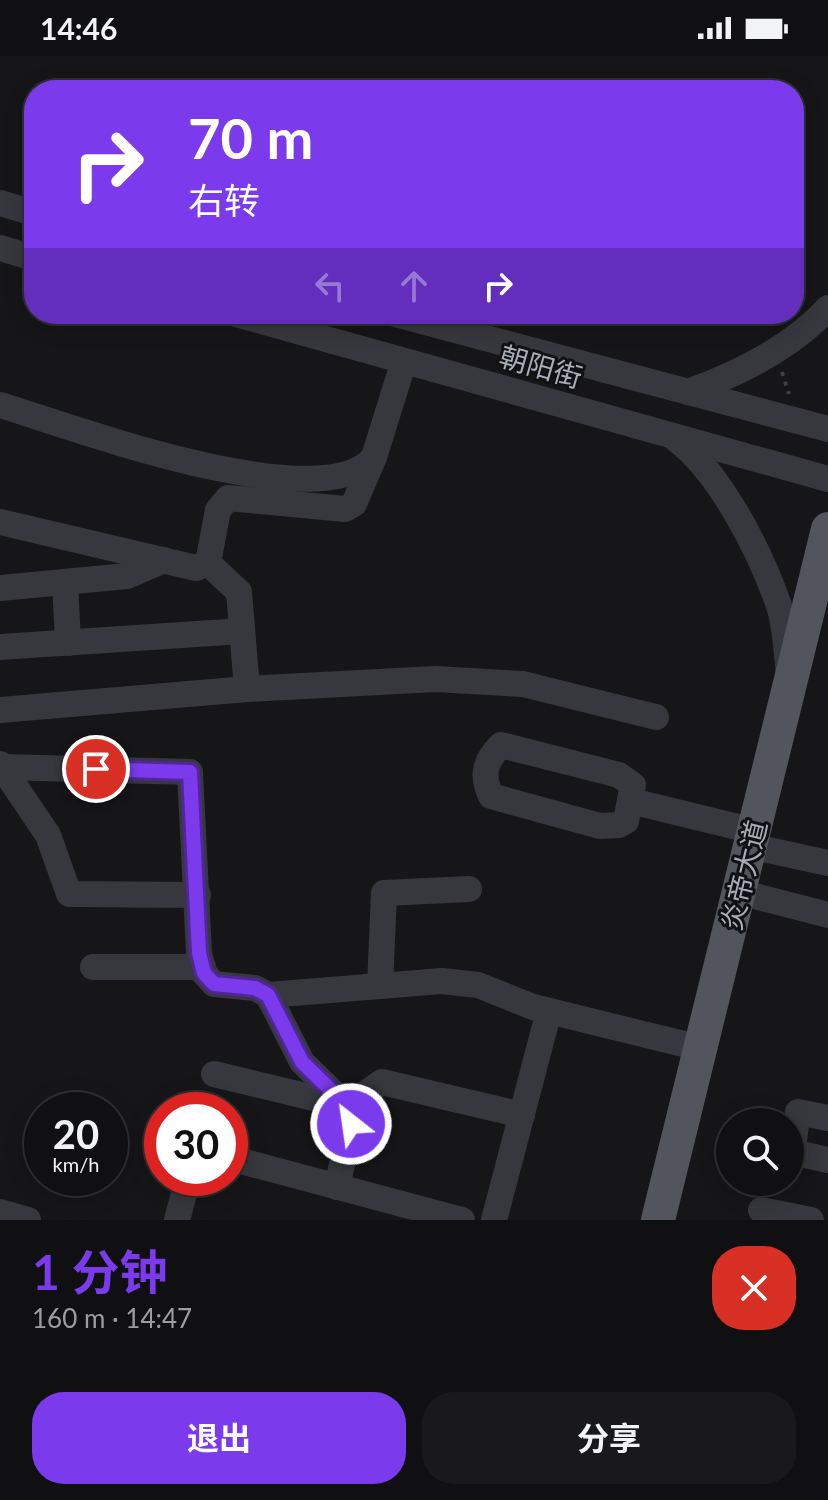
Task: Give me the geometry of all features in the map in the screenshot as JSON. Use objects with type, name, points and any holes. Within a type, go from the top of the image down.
[{"type":"main road","name":"炎帝大道","points":[[658,1220],[828,529]]},
{"type":"street","points":[[0,203],[24,210]]},
{"type":"street","points":[[0,248],[24,255]]},
{"type":"street","points":[[688,392],[728,377],[775,351],[828,308]]},
{"type":"street","name":"朝阳街","points":[[272,324],[828,479]]},
{"type":"street","name":"朝阳街","points":[[433,324],[828,429]]},
{"type":"street","points":[[208,563],[218,510],[228,498],[345,509],[354,504],[374,457],[404,361]]},
{"type":"street","points":[[0,405],[238,474],[289,481],[347,474],[368,465],[374,457]]},
{"type":"street","points":[[671,435],[698,456],[755,550],[780,608],[790,681]]},
{"type":"street","points":[[0,522],[196,568],[208,563]]},
{"type":"street","points":[[0,588],[127,576],[164,560]]},
{"type":"street","points":[[208,563],[239,592],[247,689]]},
{"type":"street","points":[[65,582],[68,643]]},
{"type":"street","points":[[0,647],[242,631]]},
{"type":"street","points":[[0,710],[247,689],[435,679],[523,684],[656,717]]},
{"type":"street","points":[[501,745],[619,775],[633,785],[631,801],[626,821],[619,825],[600,826],[491,796],[485,783],[488,759],[501,745]]},
{"type":"street","points":[[1,766],[190,772],[203,967],[214,984],[255,988],[268,995],[442,981],[478,985],[549,1011],[700,1048]]},
{"type":"street","points":[[1,766],[48,835],[69,894],[198,895]]},
{"type":"street","points":[[631,801],[828,863]]},
{"type":"street","points":[[380,986],[384,893],[469,889]]},
{"type":"street","points":[[739,892],[828,915]]},
{"type":"street","points":[[93,967],[203,967]]},
{"type":"street","points":[[268,995],[302,1062],[347,1106],[351,1124],[337,1187]]},
{"type":"street","points":[[494,1220],[549,1011]]},
{"type":"street","points":[[214,1074],[347,1106],[382,1082],[522,1115]]},
{"type":"street","points":[[828,1118],[798,1112],[792,1152],[828,1160]]},
{"type":"street","points":[[248,1163],[337,1187],[388,1210],[462,1220]]},
{"type":"street","points":[[177,1220],[183,1196]]},
{"type":"street","points":[[761,1210],[811,1220]]},
{"type":"street","points":[[0,1212],[28,1220]]},
{"type":"path","points":[[775,351],[798,421]]},
{"type":"route","points":[[96,769],[190,772],[199,953],[204,973],[214,984],[255,988],[268,995],[302,1062],[347,1106],[351,1124]]}]
